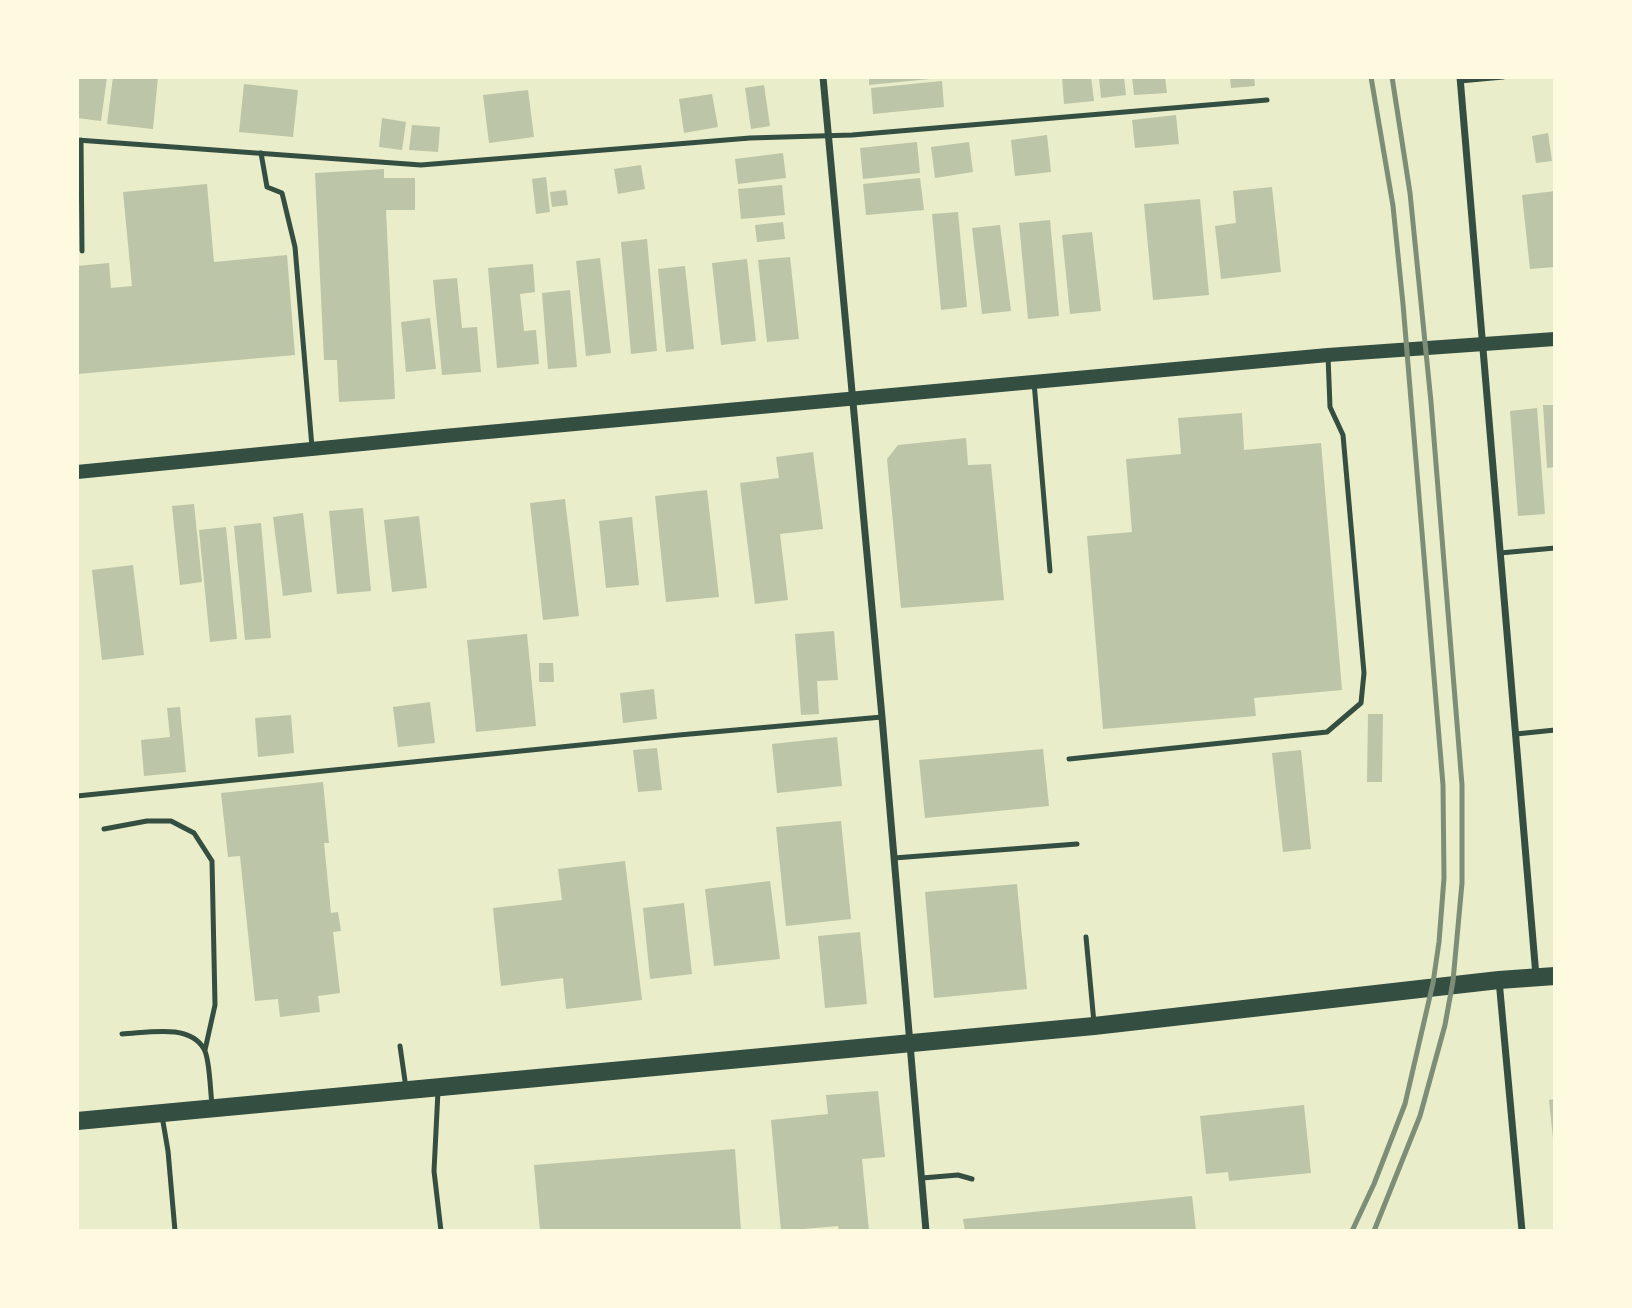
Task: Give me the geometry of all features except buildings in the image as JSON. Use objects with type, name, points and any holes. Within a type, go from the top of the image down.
[{"type":"main road","points":[[77,472],[1328,355],[1555,339]]},
{"type":"main road","points":[[77,1121],[1094,1027],[1499,979],[1555,976]]},
{"type":"street","points":[[823,77],[926,1231]]},
{"type":"street","points":[[1460,79],[1536,977]]},
{"type":"street","points":[[1499,979],[1522,1231]]},
{"type":"lane","points":[[1460,79],[1503,77]]},
{"type":"lane","points":[[82,251],[79,140],[421,165],[828,134],[852,135],[1267,100]]},
{"type":"lane","points":[[261,153],[267,187],[282,193],[295,247],[312,450]]},
{"type":"lane","points":[[1069,759],[1328,732],[1361,703],[1364,673],[1343,435],[1330,407],[1328,355]]},
{"type":"lane","points":[[1034,382],[1050,571]]},
{"type":"lane","points":[[1500,553],[1555,548]]},
{"type":"lane","points":[[77,796],[882,717]]},
{"type":"lane","points":[[1516,733],[1555,730]]},
{"type":"lane","points":[[104,829],[147,821],[171,821],[194,832],[212,861],[215,1004],[205,1050],[212,1108]]},
{"type":"lane","points":[[894,858],[1077,844]]},
{"type":"lane","points":[[1086,937],[1094,1027]]},
{"type":"lane","points":[[122,1034],[166,1032],[191,1035],[205,1050]]},
{"type":"lane","points":[[400,1046],[407,1090]]},
{"type":"lane","points":[[438,1088],[434,1171],[440,1231]]},
{"type":"lane","points":[[161,1113],[168,1151],[175,1231]]},
{"type":"lane","points":[[922,1178],[958,1175],[972,1179]]},
{"type":"railway","points":[[1352,1231],[1374,1184],[1405,1104],[1433,983],[1444,878],[1443,785],[1403,304],[1393,206],[1371,77]]},
{"type":"railway","points":[[1374,1231],[1420,1116],[1445,1025],[1453,981],[1462,883],[1462,785],[1431,402],[1410,193],[1392,77]]}]
